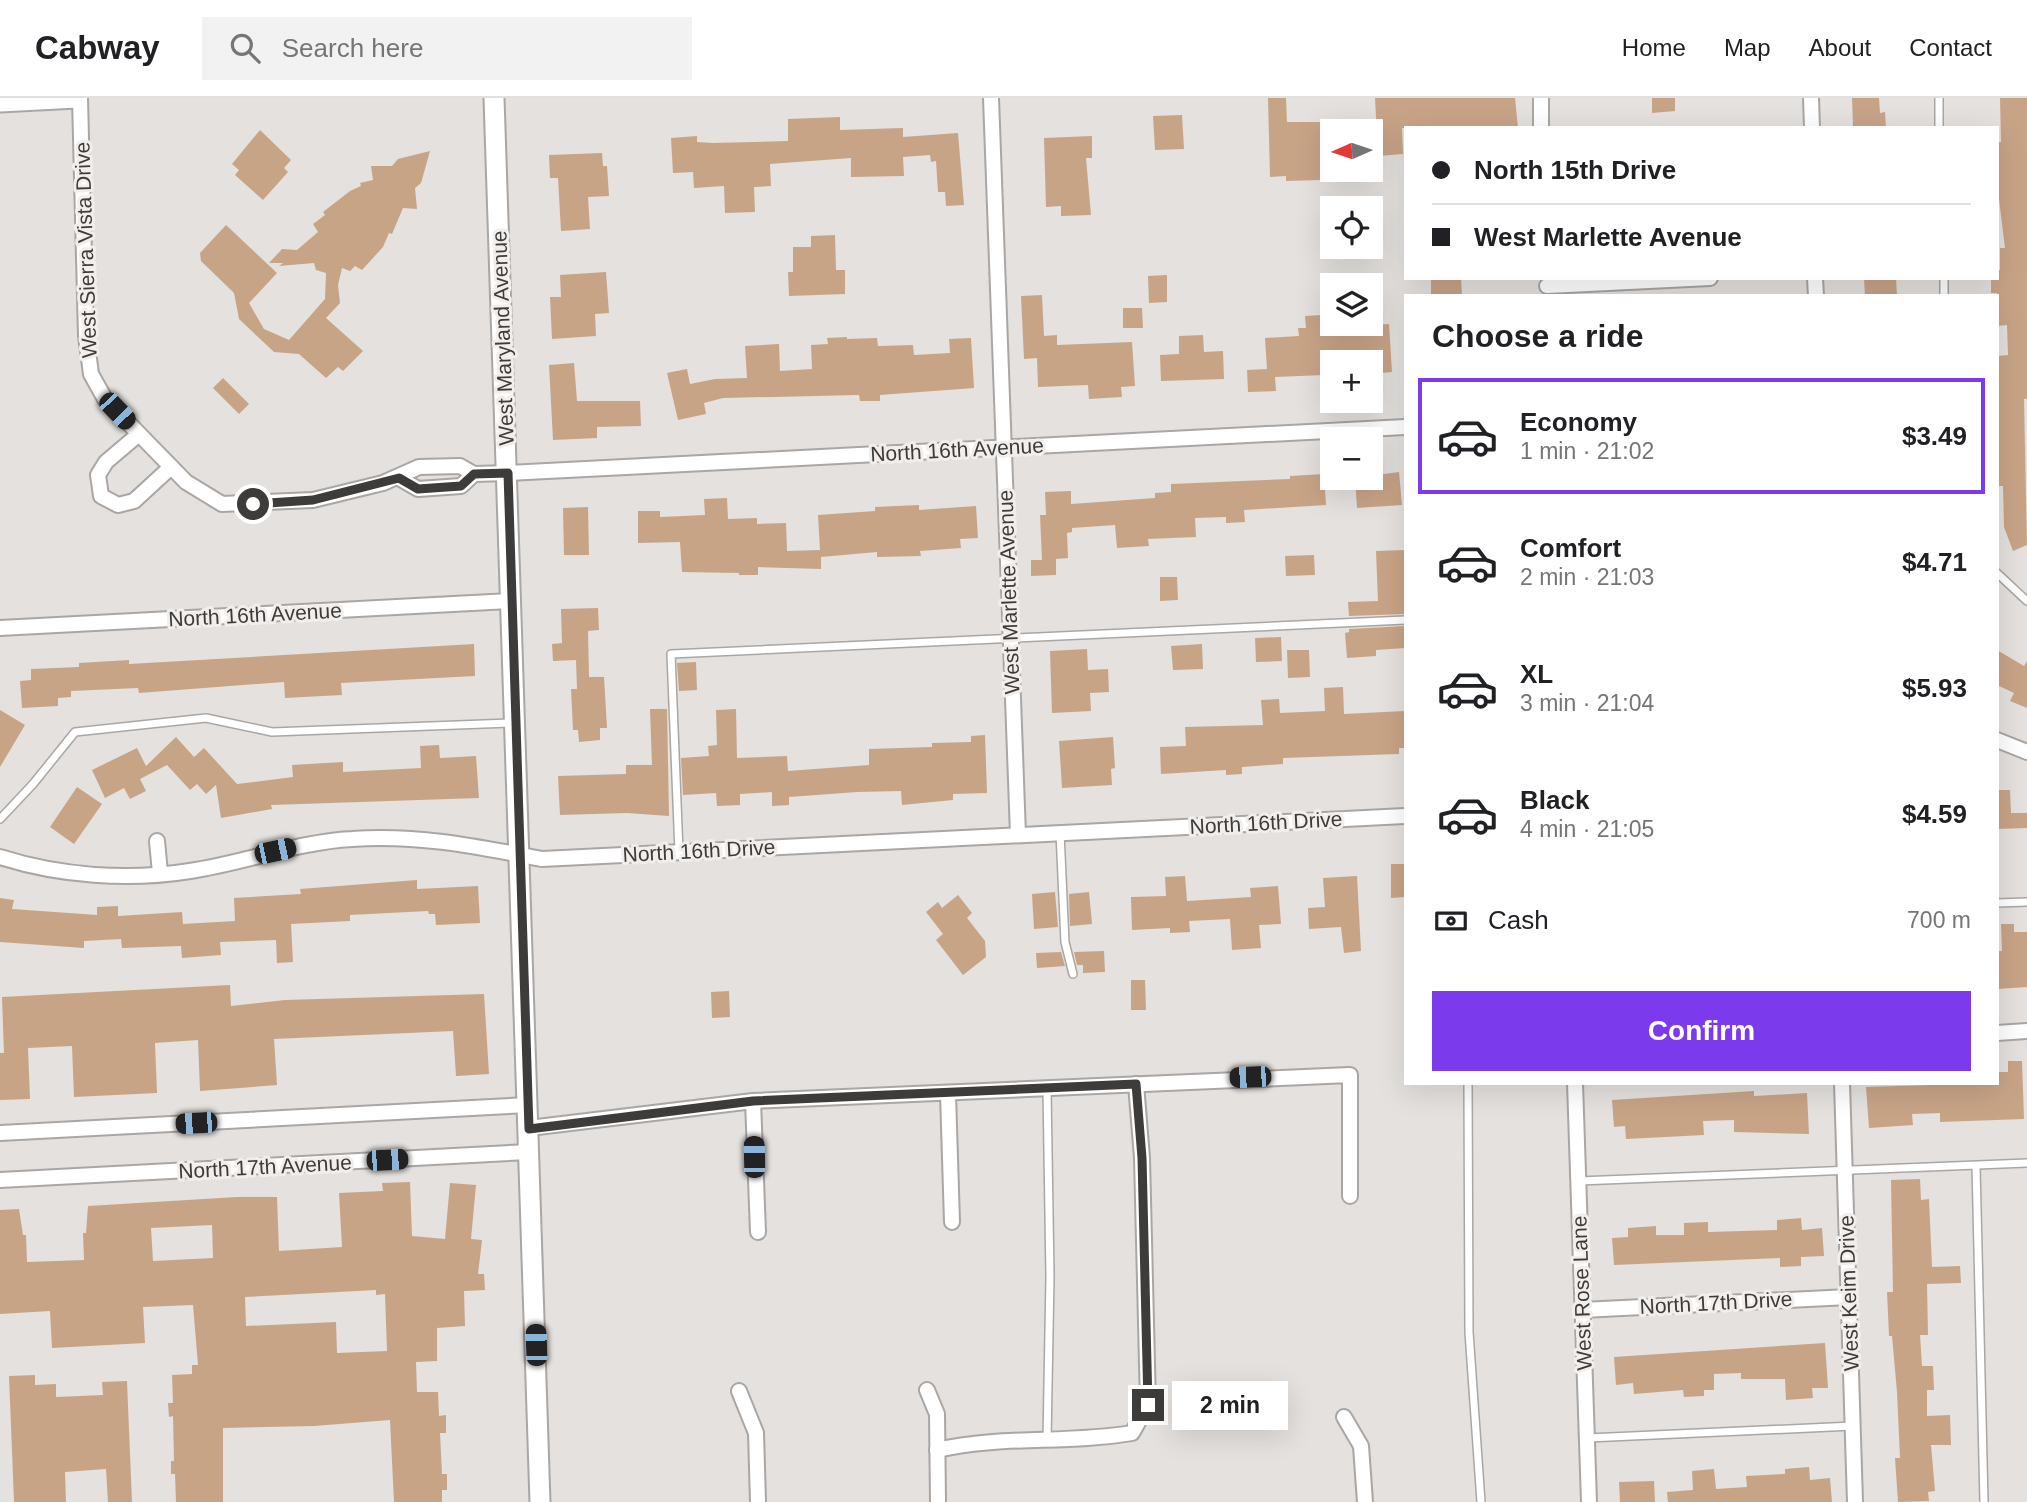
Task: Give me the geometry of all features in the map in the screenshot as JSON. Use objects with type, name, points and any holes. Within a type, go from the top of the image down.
[{"type":"street","points":[[0,102],[79,98]]},
{"type":"street","name":"West Sierra Vista Drive","points":[[79,98],[86,336],[90,374],[104,398],[171,467],[208,498],[237,504],[313,500],[399,478],[419,467],[437,466]]},
{"type":"street","name":"West Maryland Avenue","points":[[495,98],[540,1502]]},
{"type":"street","name":"West Marlette Avenue","points":[[991,98],[1018,835]]},
{"type":"street","points":[[1541,98],[1541,126]]},
{"type":"street","points":[[1811,98],[1812,126]]},
{"type":"street","points":[[1547,287],[1674,280]]},
{"type":"street","name":"North 16th Avenue","points":[[474,474],[1404,427]]},
{"type":"street","points":[[139,434],[106,462],[97,475],[101,496],[118,505],[134,501],[171,467]]},
{"type":"street","points":[[399,478],[418,489],[438,488],[461,486],[474,474],[460,466],[437,466],[438,488]]},
{"type":"street","name":"North 16th Avenue","points":[[0,628],[511,601]]},
{"type":"street","points":[[1999,741],[2027,752]]},
{"type":"street","name":"North 16th Drive","points":[[0,857],[54,870],[85,874],[159,873],[189,872],[309,844],[352,839],[447,841],[542,859],[1404,816]]},
{"type":"street","points":[[157,841],[159,873]]},
{"type":"street","points":[[1999,1033],[2027,1031]]},
{"type":"street","points":[[529,1129],[753,1101],[1349,1074],[1350,1196]]},
{"type":"street","points":[[937,1450],[971,1442],[1099,1439],[1132,1433],[1148,1405],[1142,1158],[1136,1084]]},
{"type":"street","name":"West Rose Lane","points":[[1575,1085],[1589,1502]]},
{"type":"street","name":"West Keim Drive","points":[[1842,1085],[1855,1502]]},
{"type":"street","points":[[948,1094],[952,1222]]},
{"type":"street","points":[[753,1101],[758,1232]]},
{"type":"street","points":[[0,1133],[528,1105]]},
{"type":"street","name":"North 17th Avenue","points":[[0,1180],[530,1152]]},
{"type":"street","name":"North 17th Drive","points":[[1583,1310],[1849,1297]]},
{"type":"street","points":[[927,1390],[937,1414],[938,1502]]},
{"type":"street","points":[[740,1391],[756,1433],[758,1502]]},
{"type":"street","points":[[1344,1417],[1362,1446],[1364,1502]]},
{"type":"lane","points":[[1939,98],[1940,126]]},
{"type":"lane","points":[[1999,575],[2027,601]]},
{"type":"lane","points":[[680,852],[671,654],[1404,620]]},
{"type":"lane","points":[[0,819],[33,784],[75,732],[206,718],[272,733],[514,723]]},
{"type":"lane","points":[[1060,833],[1065,942],[1073,974]]},
{"type":"lane","points":[[1999,903],[2027,902]]},
{"type":"lane","points":[[1468,1085],[1469,1332],[1481,1502]]},
{"type":"lane","points":[[1047,1089],[1050,1278],[1047,1440]]},
{"type":"lane","points":[[1578,1181],[2027,1163]]},
{"type":"lane","points":[[1976,1166],[1984,1502]]},
{"type":"lane","points":[[1587,1438],[1853,1426]]},
{"type":"building","points":[[1268,98],[1286,98],[1287,122],[1320,122],[1320,180],[1286,181],[1286,176],[1270,177]]},
{"type":"building","points":[[1375,98],[1515,98],[1518,126],[1404,126],[1403,154],[1383,156],[1383,119],[1376,119]]},
{"type":"building","points":[[1652,98],[1675,98],[1675,111],[1652,113]]},
{"type":"building","points":[[1852,98],[1879,98],[1880,113],[1885,112],[1886,126],[1853,126]]},
{"type":"building","points":[[2000,98],[2027,98],[2027,399],[2024,399],[2027,545],[2013,551],[2004,527],[2003,486],[1999,486],[1999,356],[2008,355],[2007,325],[1999,326],[1999,294],[1991,293],[1991,280],[1999,280],[2000,248],[2005,248],[1999,199]]},
{"type":"building","points":[[1182,115],[1184,149],[1155,150],[1153,116]]},
{"type":"building","points":[[840,117],[840,130],[903,128],[903,137],[958,133],[964,205],[946,206],[945,192],[938,192],[936,161],[931,162],[930,155],[903,157],[904,176],[851,177],[851,158],[770,164],[771,186],[754,187],[755,212],[725,213],[724,186],[694,188],[693,172],[673,173],[671,138],[697,136],[697,142],[713,143],[788,141],[788,119]]},
{"type":"building","points":[[260,130],[291,160],[284,168],[288,172],[263,200],[235,175],[239,170],[232,164]]},
{"type":"building","points":[[1092,136],[1092,158],[1086,158],[1091,215],[1061,216],[1061,206],[1046,207],[1044,138]]},
{"type":"building","points":[[430,151],[421,183],[415,188],[417,209],[403,208],[392,234],[389,233],[383,247],[362,270],[355,266],[350,271],[342,268],[338,285],[340,303],[326,318],[363,351],[343,371],[338,367],[326,378],[299,354],[274,352],[239,319],[234,293],[201,261],[200,253],[226,225],[277,273],[249,303],[264,329],[289,340],[325,299],[326,273],[316,270],[314,263],[279,266],[283,263],[269,263],[282,249],[297,250],[318,232],[313,224],[325,215],[323,212],[361,186],[360,183],[373,180],[371,166],[392,166],[398,159]]},
{"type":"building","points":[[602,153],[603,166],[607,166],[609,196],[588,197],[590,229],[561,231],[558,178],[550,178],[549,155]]},
{"type":"building","points":[[835,235],[836,270],[845,270],[845,294],[789,296],[788,272],[793,272],[793,247],[811,247],[811,236]]},
{"type":"building","points":[[606,272],[609,313],[595,314],[596,336],[552,339],[550,297],[561,297],[560,275]]},
{"type":"building","points":[[1167,275],[1167,302],[1149,303],[1148,276]]},
{"type":"building","points":[[1431,280],[1461,280],[1462,294],[1431,294]]},
{"type":"building","points":[[1864,280],[1896,280],[1897,294],[1865,294]]},
{"type":"building","points":[[1042,295],[1044,336],[1057,335],[1057,345],[1132,342],[1135,386],[1121,387],[1122,397],[1089,399],[1088,385],[1038,387],[1037,358],[1024,359],[1021,296]]},
{"type":"building","points":[[1123,308],[1142,308],[1143,328],[1123,328]]},
{"type":"building","points":[[1320,315],[1320,336],[1383,336],[1383,324],[1389,324],[1392,372],[1383,373],[1383,350],[1320,350],[1320,375],[1275,377],[1276,391],[1248,392],[1247,370],[1267,369],[1265,338],[1299,336],[1298,328],[1306,328],[1305,316]]},
{"type":"building","points":[[1203,335],[1204,352],[1223,351],[1224,379],[1161,381],[1160,355],[1179,354],[1179,336]]},
{"type":"building","points":[[827,338],[877,338],[878,346],[913,345],[914,355],[950,353],[949,339],[971,338],[974,388],[880,395],[880,401],[860,401],[859,395],[723,398],[704,403],[706,414],[678,420],[667,373],[687,369],[690,384],[715,379],[747,378],[745,346],[779,344],[780,371],[812,369],[811,345],[828,344]]},
{"type":"building","points":[[574,363],[577,401],[640,401],[641,426],[597,427],[597,438],[553,440],[549,365]]},
{"type":"building","points":[[223,378],[249,404],[239,414],[213,388]]},
{"type":"building","points":[[1399,472],[1402,505],[1357,508],[1356,490],[1383,490],[1383,474]]},
{"type":"building","points":[[1320,474],[1320,490],[1325,490],[1326,505],[1244,510],[1245,522],[1226,523],[1226,517],[1195,518],[1196,537],[1148,539],[1149,546],[1117,548],[1115,525],[1072,528],[1072,532],[1067,533],[1068,558],[1056,559],[1056,575],[1031,576],[1031,560],[1042,560],[1040,515],[1046,515],[1045,492],[1071,491],[1071,504],[1155,498],[1155,493],[1171,492],[1171,484],[1290,479],[1290,476]]},
{"type":"building","points":[[727,498],[728,519],[757,518],[757,524],[786,523],[787,551],[820,550],[818,515],[875,511],[875,507],[919,505],[919,510],[976,506],[978,538],[960,539],[961,548],[920,551],[921,556],[877,557],[877,552],[821,557],[821,569],[758,567],[758,575],[682,572],[680,542],[638,543],[638,511],[660,511],[660,517],[705,515],[704,499]]},
{"type":"building","points":[[588,507],[589,555],[564,555],[563,508]]},
{"type":"building","points":[[1404,550],[1404,614],[1349,616],[1348,602],[1378,601],[1376,551]]},
{"type":"building","points":[[1314,555],[1315,575],[1286,576],[1285,556]]},
{"type":"building","points":[[1160,577],[1177,577],[1178,600],[1160,601]]},
{"type":"building","points":[[598,608],[599,630],[588,631],[589,677],[604,677],[607,728],[600,728],[600,740],[579,742],[578,730],[573,730],[571,689],[577,689],[576,660],[553,661],[552,644],[562,643],[561,609]]},
{"type":"building","points":[[1404,626],[1404,648],[1376,650],[1376,656],[1347,658],[1345,633],[1349,632],[1349,629]]},
{"type":"building","points":[[1281,637],[1282,661],[1256,662],[1255,638]]},
{"type":"building","points":[[474,644],[475,676],[341,683],[342,695],[285,698],[284,682],[139,693],[138,688],[71,691],[71,697],[58,698],[58,706],[22,708],[20,681],[31,680],[31,669],[79,667],[79,663],[129,660],[129,664]]},
{"type":"building","points":[[1202,644],[1203,669],[1173,670],[1171,646]]},
{"type":"building","points":[[1087,649],[1088,670],[1108,669],[1109,692],[1090,693],[1091,711],[1052,713],[1050,651]]},
{"type":"building","points":[[1287,650],[1309,650],[1310,677],[1288,678]]},
{"type":"building","points":[[1999,651],[2024,666],[2027,661],[2027,708],[2010,701],[2014,693],[1999,686]]},
{"type":"building","points":[[696,662],[697,690],[679,691],[677,663]]},
{"type":"building","points":[[1343,687],[1344,714],[1404,711],[1404,748],[1399,748],[1399,754],[1283,758],[1283,764],[1242,767],[1242,774],[1226,775],[1226,770],[1161,774],[1160,747],[1186,746],[1185,727],[1263,725],[1261,700],[1279,699],[1280,713],[1325,711],[1324,688]]},
{"type":"building","points":[[650,709],[667,709],[669,816],[627,813],[560,815],[558,776],[626,774],[626,765],[652,765]]},
{"type":"building","points":[[736,709],[737,758],[787,756],[788,771],[869,765],[869,749],[932,747],[932,743],[971,742],[971,736],[985,735],[987,793],[953,794],[953,800],[902,805],[901,791],[857,792],[789,797],[789,805],[772,806],[772,792],[740,794],[740,805],[717,806],[716,793],[683,795],[681,758],[709,756],[708,746],[717,745],[716,710]]},
{"type":"building","points":[[0,710],[25,725],[0,767]]},
{"type":"building","points":[[176,737],[194,757],[204,748],[237,784],[293,777],[292,765],[343,762],[343,772],[421,768],[420,746],[439,745],[440,758],[476,756],[479,798],[271,805],[272,809],[221,818],[216,785],[206,794],[197,784],[190,790],[167,765],[140,779],[146,791],[130,799],[124,788],[105,798],[92,770],[137,748],[146,766]]},
{"type":"building","points":[[1113,737],[1115,768],[1111,769],[1112,785],[1062,788],[1059,741]]},
{"type":"building","points":[[77,787],[102,804],[74,844],[50,827]]},
{"type":"building","points":[[1999,790],[2010,790],[2011,813],[2027,813],[2027,828],[1999,829]]},
{"type":"building","points":[[1391,864],[1404,864],[1404,897],[1391,898]]},
{"type":"building","points":[[1185,876],[1187,901],[1251,897],[1250,888],[1278,886],[1281,924],[1259,925],[1261,948],[1232,950],[1230,919],[1189,921],[1190,932],[1170,933],[1170,928],[1132,930],[1131,897],[1166,896],[1165,877]]},
{"type":"building","points":[[1357,876],[1361,951],[1344,953],[1341,927],[1309,929],[1308,908],[1325,907],[1323,878]]},
{"type":"building","points":[[417,880],[417,889],[478,886],[480,923],[436,925],[435,914],[429,914],[428,911],[350,915],[350,921],[291,924],[293,962],[277,963],[276,940],[220,942],[221,955],[182,958],[181,946],[122,948],[121,939],[84,941],[84,948],[0,942],[0,898],[14,900],[12,909],[97,915],[97,907],[118,906],[118,916],[182,912],[183,924],[235,921],[234,898],[301,894],[300,889]]},
{"type":"building","points":[[1055,892],[1058,927],[1034,929],[1032,894]]},
{"type":"building","points":[[1089,892],[1092,924],[1070,926],[1069,894]]},
{"type":"building","points":[[958,895],[972,913],[967,918],[985,941],[986,957],[963,975],[936,940],[943,934],[926,912],[938,902],[942,908]]},
{"type":"building","points":[[2001,924],[2014,924],[2014,932],[2027,932],[2027,987],[1999,989],[1999,951],[2002,951]]},
{"type":"building","points":[[1104,951],[1105,972],[1083,973],[1083,965],[1077,965],[1074,952]]},
{"type":"building","points":[[1061,952],[1065,966],[1037,968],[1036,953]]},
{"type":"building","points":[[1131,980],[1145,980],[1146,1010],[1131,1010]]},
{"type":"building","points":[[230,985],[231,1006],[285,1000],[484,994],[489,1074],[456,1076],[453,1031],[274,1039],[277,1085],[200,1091],[198,1040],[155,1043],[157,1093],[74,1097],[72,1046],[28,1048],[30,1099],[0,1100],[0,1053],[4,1053],[2,997]]},
{"type":"building","points":[[729,991],[730,1017],[712,1018],[711,992]]},
{"type":"building","points":[[2008,1061],[2022,1061],[2024,1119],[1940,1122],[1940,1113],[1912,1114],[1913,1125],[1869,1128],[1866,1087],[1999,1085],[1999,1072],[2008,1072]]},
{"type":"building","points":[[1754,1091],[1754,1096],[1807,1093],[1809,1134],[1734,1132],[1734,1120],[1703,1121],[1704,1135],[1626,1139],[1625,1126],[1614,1127],[1612,1100]]},
{"type":"building","points":[[1920,1179],[1921,1200],[1929,1199],[1932,1267],[1960,1266],[1961,1283],[1927,1284],[1928,1335],[1920,1335],[1922,1366],[1933,1366],[1934,1390],[1927,1390],[1927,1416],[1950,1415],[1951,1445],[1931,1445],[1935,1491],[1928,1492],[1929,1501],[1898,1502],[1895,1458],[1900,1458],[1897,1392],[1892,1336],[1889,1336],[1887,1292],[1893,1292],[1891,1180]]},
{"type":"building","points":[[410,1182],[412,1236],[445,1239],[450,1183],[476,1185],[471,1239],[482,1240],[478,1274],[484,1274],[485,1290],[464,1291],[465,1326],[437,1328],[437,1361],[416,1362],[417,1392],[438,1392],[439,1416],[446,1415],[446,1433],[440,1433],[442,1474],[447,1474],[447,1490],[442,1490],[442,1502],[394,1502],[390,1420],[314,1426],[223,1428],[223,1502],[176,1502],[175,1474],[171,1474],[171,1461],[174,1461],[173,1416],[169,1417],[168,1403],[173,1403],[172,1375],[192,1374],[192,1365],[198,1365],[193,1305],[143,1307],[145,1343],[52,1348],[50,1311],[0,1314],[0,1210],[19,1209],[23,1235],[26,1235],[27,1262],[84,1260],[83,1233],[86,1233],[88,1206],[237,1197],[277,1197],[279,1251],[342,1247],[339,1193],[383,1191],[382,1183]],"holes":[[[212,1225],[213,1258],[153,1261],[151,1228]],[[376,1290],[376,1295],[385,1294],[387,1351],[337,1353],[336,1322],[246,1326],[245,1297]]]},
{"type":"building","points":[[1801,1218],[1802,1230],[1822,1228],[1824,1256],[1801,1257],[1801,1266],[1780,1267],[1780,1258],[1614,1265],[1612,1238],[1628,1237],[1628,1228],[1656,1226],[1656,1235],[1684,1235],[1684,1223],[1708,1222],[1708,1232],[1777,1230],[1777,1220]]},
{"type":"building","points":[[1825,1343],[1828,1388],[1812,1388],[1813,1398],[1786,1400],[1785,1379],[1741,1379],[1741,1373],[1714,1374],[1714,1390],[1704,1390],[1704,1396],[1684,1397],[1683,1390],[1634,1394],[1633,1383],[1616,1385],[1614,1357]]},
{"type":"building","points":[[35,1375],[35,1385],[56,1384],[56,1397],[103,1395],[102,1382],[127,1381],[132,1502],[108,1502],[106,1469],[65,1472],[66,1502],[14,1502],[9,1376]]},
{"type":"building","points":[[1809,1467],[1810,1480],[1830,1478],[1832,1502],[1668,1502],[1667,1492],[1693,1490],[1692,1471],[1714,1469],[1716,1489],[1747,1487],[1746,1476],[1785,1474],[1785,1469]]},
{"type":"building","points":[[1654,1481],[1655,1502],[1620,1502],[1619,1482]]},
{"type":"route","points":[[253,504],[313,500],[399,478],[418,489],[461,486],[474,474],[508,473],[529,1129],[753,1101],[1136,1084],[1142,1158],[1148,1405]]}]
